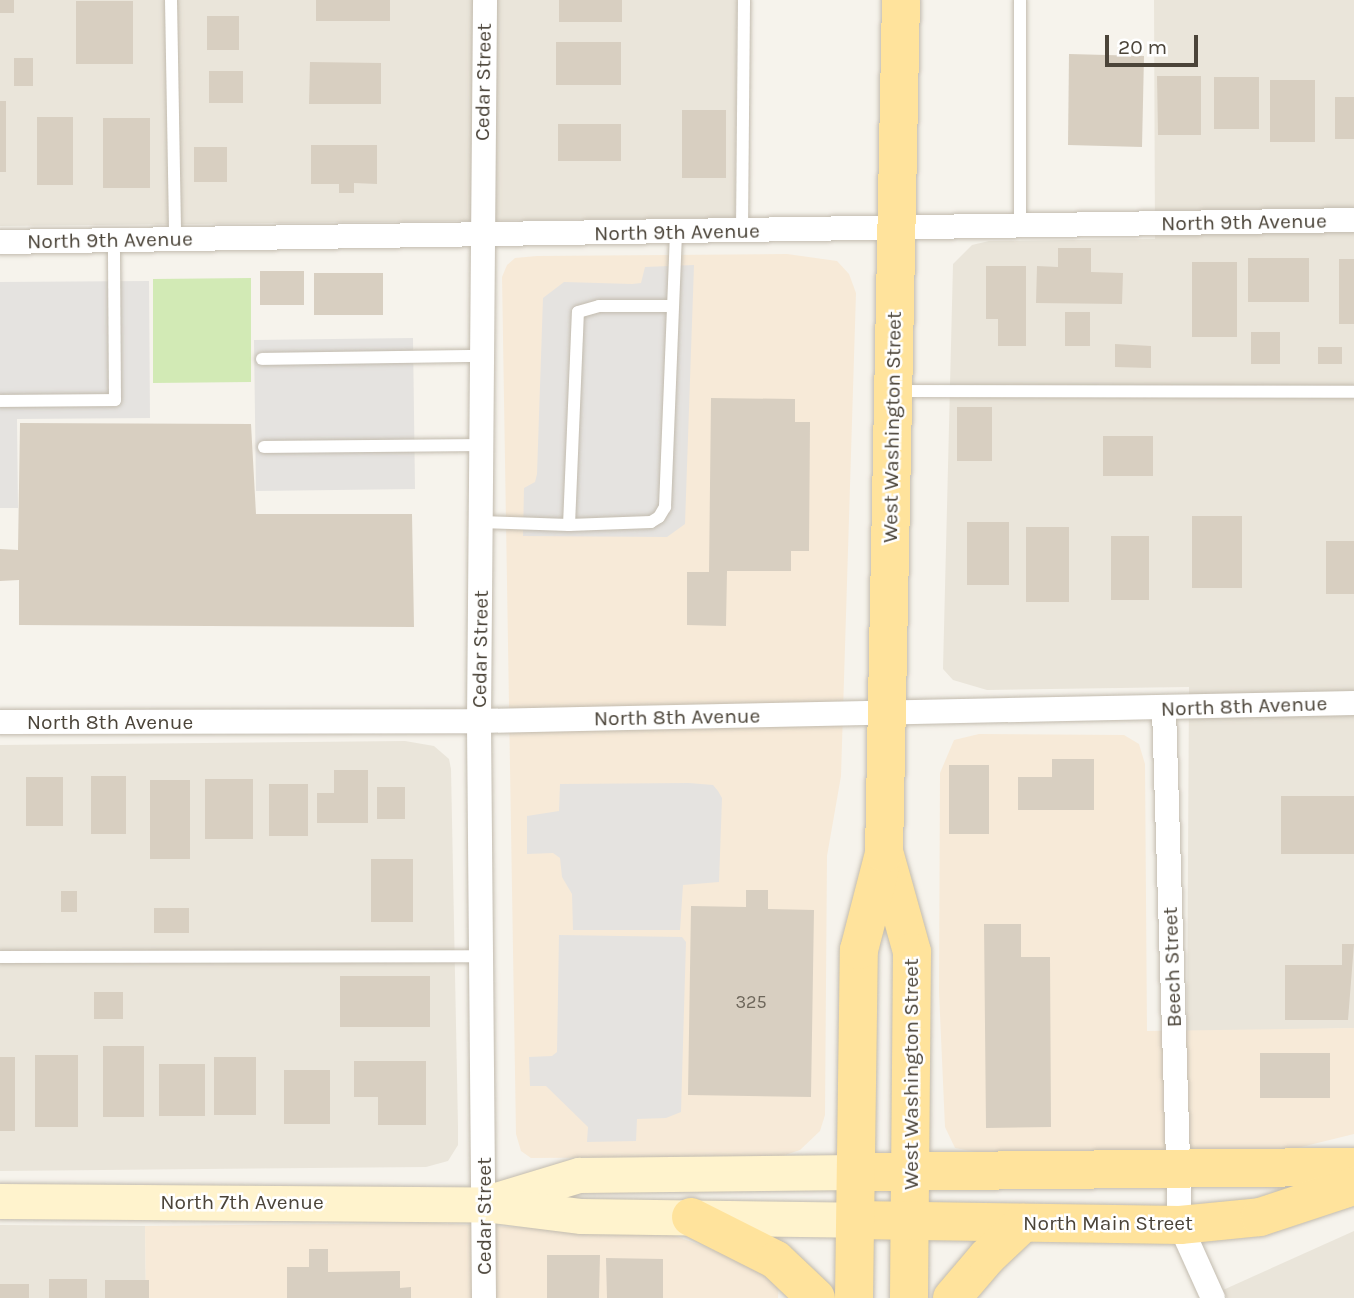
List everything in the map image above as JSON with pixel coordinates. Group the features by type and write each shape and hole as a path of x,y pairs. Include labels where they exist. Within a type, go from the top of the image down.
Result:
{"main road":[{"name":"West Washington Street","path":"854,1298 859,950 884,853 901,0"},
{"name":"West Washington Street","path":"884,853 912,952 909,1298"},
{"path":"856,1172 1179,1172 1354,1167"},
{"name":"North 7th Avenue","path":"484,1204 579,1175 856,1172"},
{"name":"North Main Street","path":"856,1220 1180,1225 1260,1217 1354,1186"},
{"name":"North 7th Avenue","path":"0,1201 484,1204 581,1216 856,1220"},
{"path":"691,1217 776,1260 816,1298"},
{"path":"952,1298 1023,1223"}],"street":[{"name":"Cedar Street","path":"484,1298 479,445 485,0"},
{"name":"North 9th Avenue","path":"0,242 1354,220"},
{"name":"North 8th Avenue","path":"0,722 479,720 1164,709 1354,703"},
{"name":"Beech Street","path":"1164,709 1180,1225"},
{"path":"1180,1225 1213,1298"}],"lane":[{"path":"171,0 175,240"},
{"path":"742,231 744,0"},
{"path":"1020,0 1020,226"},
{"path":"481,522 569,525 651,522 665,507 676,232"},
{"path":"0,401 115,400 114,240"},
{"path":"569,525 578,312 599,306 673,306"},
{"path":"262,359 480,356"},
{"path":"893,391 1354,392"},
{"path":"264,447 479,445"},
{"path":"0,957 481,956"}],"shaded area":[{"path":"0,0 737,0 735,218 0,226"},
{"path":"1154,0 1354,0 1354,1028 1187,1033 1189,687 987,690 953,680 943,669 953,264 972,245 989,241 1155,239"},
{"path":"787,254 837,261 849,274 856,293 841,776 827,856 825,1115 820,1131 800,1150 782,1156 531,1158 521,1151 516,1134 502,277 507,265 515,258 537,256"},
{"path":"694,265 685,524 667,537 523,536 524,488 535,482 537,474 543,298 564,282 641,283 645,267"},
{"path":"149,281 150,418 17,419 18,508 0,508 0,282"},
{"path":"413,338 415,489 256,491 254,340"},
{"path":"979,734 1124,735 1139,744 1145,764 1147,1031 1354,1028 1354,1134 1289,1150 1019,1160 955,1148 945,1127 939,992 940,773 954,740"},
{"path":"405,741 434,746 449,759 451,769 458,1145 448,1161 426,1167 0,1171 0,745"},
{"path":"689,783 713,785 718,791 722,798 719,882 683,885 680,930 573,930 572,894 562,877 560,858 553,853 527,854 527,816 559,811 560,784"},
{"path":"559,935 682,937 686,942 681,1112 666,1118 637,1119 636,1141 587,1142 588,1127 546,1086 530,1086 529,1057 552,1056 557,1052"},
{"path":"432,1223 673,1235 756,1266 779,1281 778,1298 146,1298 145,1226"},
{"path":"0,1225 145,1226 146,1298 0,1298"},
{"path":"1354,1231 1354,1298 1227,1298 1223,1290"}],"green space":[{"path":"251,278 251,382 153,383 153,279"}],"building":[{"path":"0,0 14,0 14,13 0,13"},
{"path":"316,0 390,0 390,21 316,21"},
{"path":"559,0 622,0 622,22 559,22"},
{"path":"76,1 133,1 133,64 76,64"},
{"path":"207,16 239,16 239,50 207,50"},
{"path":"556,42 621,42 621,85 556,85"},
{"path":"1069,54 1144,56 1142,147 1068,145"},
{"path":"14,58 33,58 33,86 14,86"},
{"path":"310,62 381,63 381,104 309,104"},
{"path":"209,71 243,71 243,103 209,103"},
{"path":"1157,76 1201,76 1201,135 1158,135"},
{"path":"1214,77 1259,77 1259,129 1214,129"},
{"path":"1270,80 1315,80 1315,142 1270,142"},
{"path":"1335,97 1354,97 1354,139 1335,139"},
{"path":"0,101 6,101 6,172 0,172"},
{"path":"682,110 726,110 726,178 682,178"},
{"path":"37,117 73,117 73,185 37,185"},
{"path":"103,118 150,118 150,188 103,188"},
{"path":"558,124 621,124 621,161 558,161"},
{"path":"311,145 377,145 377,184 354,183 354,193 339,193 339,184 311,184"},
{"path":"194,147 227,147 227,182 194,182"},
{"path":"1058,248 1091,248 1091,272 1123,273 1122,304 1036,303 1037,266 1058,267"},
{"path":"1248,258 1309,258 1309,302 1248,302"},
{"path":"1339,259 1354,259 1354,324 1339,324"},
{"path":"1192,262 1237,262 1237,337 1192,337"},
{"path":"986,266 1026,266 1026,346 998,346 998,319 986,319"},
{"path":"260,271 304,271 304,305 260,305"},
{"path":"314,273 383,273 383,315 314,315"},
{"path":"1065,312 1090,312 1090,346 1065,346"},
{"path":"1251,332 1280,332 1280,364 1251,364"},
{"path":"1115,344 1151,346 1151,368 1115,367"},
{"path":"1318,347 1342,347 1342,364 1318,364"},
{"path":"711,398 795,399 795,422 810,422 809,551 791,551 791,571 727,571 726,626 687,625 687,572 709,572"},
{"path":"957,407 992,407 992,461 957,461"},
{"path":"20,423 251,424 256,514 412,514 414,627 19,625 19,580 0,581 0,549 18,550"},
{"path":"1103,436 1153,436 1153,476 1103,476"},
{"path":"1192,516 1242,516 1242,588 1192,588"},
{"path":"967,522 1009,522 1009,585 967,585"},
{"path":"1026,527 1069,527 1069,602 1026,602"},
{"path":"1111,536 1149,536 1149,600 1111,600"},
{"path":"1326,541 1354,541 1354,594 1326,594"},
{"path":"1052,759 1094,759 1094,810 1018,810 1018,777 1052,777"},
{"path":"949,765 989,765 989,834 949,834"},
{"path":"334,770 368,770 368,823 317,823 317,793 334,793"},
{"path":"91,776 126,776 126,834 91,834"},
{"path":"26,777 63,777 63,826 26,826"},
{"path":"205,779 253,779 253,839 205,839"},
{"path":"150,780 190,780 190,859 150,859"},
{"path":"269,784 308,784 308,836 269,836"},
{"path":"377,787 405,787 405,819 377,819"},
{"path":"1281,796 1354,796 1354,854 1281,854"},
{"path":"371,859 413,859 413,922 371,922"},
{"path":"746,890 768,890 768,909 814,910 811,1097 688,1095 691,906 746,907"},
{"path":"61,891 77,891 77,912 61,912"},
{"path":"154,908 189,908 189,933 154,933"},
{"path":"984,924 1021,924 1021,957 1050,957 1051,1127 986,1128"},
{"path":"1342,944 1354,944 1348,1020 1285,1020 1285,965 1342,965"},
{"path":"340,976 430,976 430,1027 340,1027"},
{"path":"94,992 123,992 123,1019 94,1019"},
{"path":"103,1046 144,1046 144,1117 103,1117"},
{"path":"1260,1053 1330,1053 1330,1098 1260,1098"},
{"path":"35,1055 78,1055 78,1127 35,1127"},
{"path":"0,1057 15,1057 15,1131 0,1131"},
{"path":"214,1057 256,1057 256,1115 214,1115"},
{"path":"354,1061 426,1061 426,1125 378,1125 378,1097 354,1097"},
{"path":"159,1064 205,1064 205,1116 159,1116"},
{"path":"284,1070 330,1070 330,1124 284,1124"},
{"path":"309,1249 328,1249 328,1272 400,1271 400,1288 411,1287 411,1298 287,1298 287,1267 309,1267"},
{"path":"547,1255 600,1255 599,1298 547,1298"},
{"path":"606,1258 663,1259 663,1298 607,1298"},
{"path":"49,1279 87,1279 87,1298 49,1298"},
{"path":"105,1280 149,1280 149,1298 105,1298"},
{"path":"0,1284 29,1284 29,1298 0,1298"}]}
